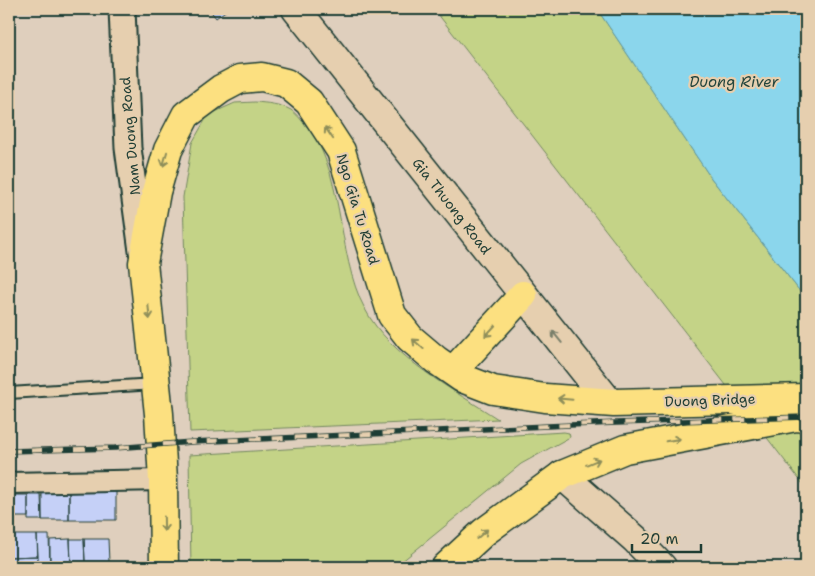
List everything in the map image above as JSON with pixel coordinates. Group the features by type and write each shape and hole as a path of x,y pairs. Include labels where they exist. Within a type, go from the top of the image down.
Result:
{"main road":[{"name":"Gia Thuong Road","path":"296,9 523,295 612,403"},
{"name":"Ngo Gia Tu Road","path":"164,567 163,480 156,384 143,264 156,192 168,150 186,115 221,89 240,79 262,77 286,84 309,102 341,151 392,315 410,338 436,360 462,378 492,390 545,398 612,403"},
{"path":"453,372 523,295"},
{"name":"Duong Bridge","path":"612,403 806,398"},
{"name":"Duong Bridge","path":"562,475 625,449 796,417 806,418"},
{"path":"446,567 484,532 562,475 635,539 662,567"}],"street":[{"name":"Nam Duong Road","path":"122,9 128,153 143,264"},
{"path":"9,483 163,480"}],"lane":[{"path":"9,394 156,384"}],"green space":[{"path":"434,9 597,9 711,178 806,299 806,488"},
{"path":"255,102 278,105 291,110 300,118 316,139 326,161 333,185 355,287 365,309 376,326 406,357 424,371 498,419 190,432 183,197 192,143 208,115 235,103"},
{"path":"569,433 570,437 521,464 395,567 191,567 189,455"}],"water":[{"name":"Duong River","path":"597,9 806,9 806,299 711,178"}],"building":[{"path":"209,9 228,9 216,18"},
{"path":"69,488 116,488 116,520 69,520"},
{"path":"42,489 69,489 69,520 42,520"},
{"path":"9,495 12,495 12,511 9,510"},
{"path":"12,495 28,495 28,517 12,517"},
{"path":"28,495 41,495 42,520 28,520"},
{"path":"9,535 37,535 38,556 9,557"},
{"path":"37,535 49,535 50,567 38,567"},
{"path":"70,539 84,539 85,562 71,562"},
{"path":"70,539 71,565 50,565 50,540"},
{"path":"84,539 108,539 109,562 85,562"},
{"path":"38,556 38,567 9,567 9,557"}],"railway":[{"path":"9,451 115,448 192,442 616,423 806,417"}]}
